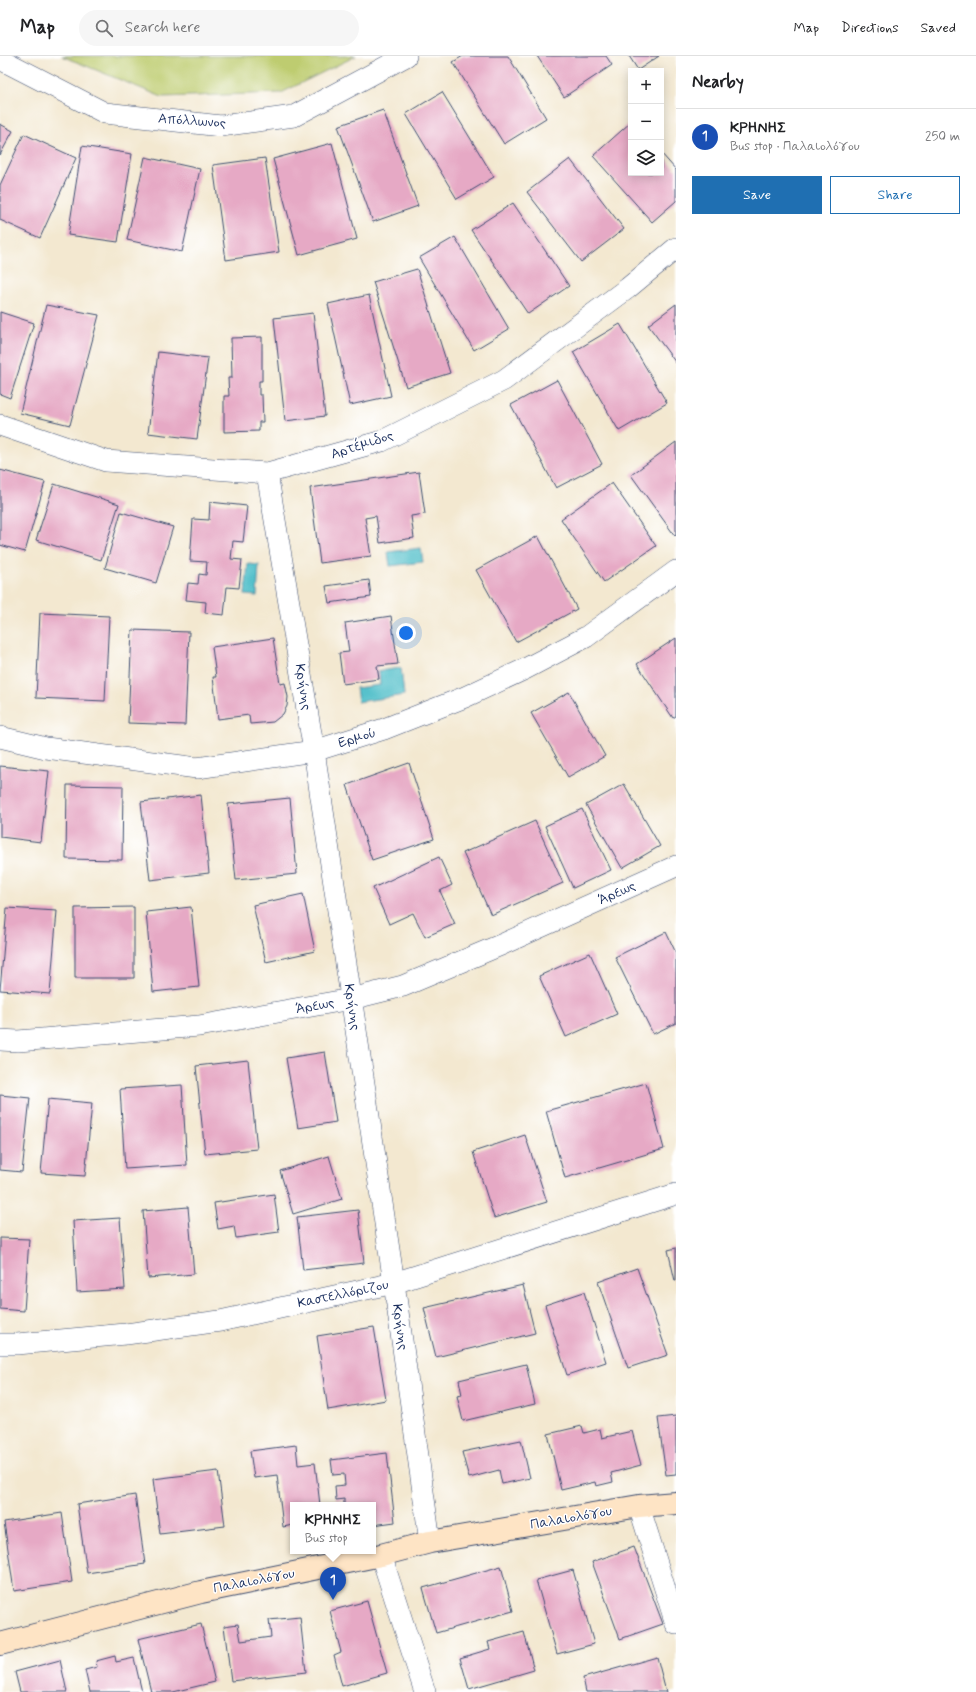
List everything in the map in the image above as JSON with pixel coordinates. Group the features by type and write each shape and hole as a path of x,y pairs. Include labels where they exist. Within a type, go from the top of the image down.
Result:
{"street":[{"name":"Απόλλωνος","path":"0,59 105,113 221,126 294,116 406,56"},
{"name":"Αρτέμιδος","path":"0,425 106,461 267,473 382,441 504,380 628,288 676,248"},
{"name":"Κρήνης","path":"267,473 314,751 394,1283 430,1542"},
{"name":"Ερμού","path":"0,737 46,748 197,768 314,751 384,730 465,697 525,669 586,637 676,571"},
{"name":"Άρεως","path":"0,1040 18,1041 199,1026 351,999 403,986 503,944 676,866"},
{"name":"Καστελλόριζου","path":"0,1344 126,1334 220,1320 394,1283 676,1194"},
{"name":"Παλαιολόγου","path":"0,1644 201,1592 381,1555 430,1542 639,1506 676,1503"},
{"path":"639,1506 676,1624"},
{"path":"381,1555 425,1692"}],"green space":[{"path":"62,56 356,56 281,93 162,97"}],"water":[{"path":"421,548 423,562 390,566 388,552"},
{"path":"248,564 259,565 257,596 245,595"},
{"path":"401,668 404,695 358,702 356,688 380,685 379,671"}],"building":[{"path":"463,56 508,56 546,118 504,144 453,62"},
{"path":"537,56 606,56 612,65 564,97"},
{"path":"629,56 659,56 641,68 637,68"},
{"path":"442,92 494,177 457,199 406,114"},
{"path":"383,110 418,206 373,222 338,126"},
{"path":"0,124 13,131 0,155"},
{"path":"628,125 628,176 664,176 664,156 676,170 676,201 652,222 593,156"},
{"path":"24,134 76,158 40,238 0,220 0,185"},
{"path":"332,143 357,239 299,255 273,159"},
{"path":"82,146 132,154 118,242 68,235"},
{"path":"145,157 200,169 182,252 127,240"},
{"path":"265,158 279,252 226,260 213,165"},
{"path":"570,159 624,229 581,262 527,192"},
{"path":"513,203 569,286 528,314 471,230"},
{"path":"455,237 509,329 474,350 419,258"},
{"path":"417,269 450,373 406,387 373,282"},
{"path":"369,295 391,396 350,405 328,304"},
{"path":"676,304 676,363 648,325"},
{"path":"46,305 99,315 70,425 20,413"},
{"path":"0,312 34,323 10,398 0,394"},
{"path":"313,313 325,416 285,421 274,318"},
{"path":"620,324 667,403 619,431 573,352"},
{"path":"262,337 262,381 259,381 259,395 262,395 263,422 259,422 259,431 224,432 224,396 229,396 228,378 232,378 231,338"},
{"path":"158,352 208,358 197,439 148,433"},
{"path":"557,380 602,464 556,488 511,405"},
{"path":"676,442 676,535 675,536 631,475"},
{"path":"0,470 45,482 25,552 0,545"},
{"path":"419,472 425,514 411,516 414,538 380,543 376,516 365,518 371,556 320,563 310,488"},
{"path":"612,483 656,546 604,582 561,519"},
{"path":"54,484 119,504 101,560 36,540"},
{"path":"210,502 247,506 243,542 233,541 231,559 242,560 239,588 227,587 224,615 205,613 206,602 186,600 188,583 198,584 199,574 206,575 207,562 190,561 193,519 209,520"},
{"path":"121,512 173,527 156,583 105,568"},
{"path":"538,536 577,609 516,642 476,570"},
{"path":"369,580 371,597 329,603 326,586"},
{"path":"40,613 109,616 105,701 36,698"},
{"path":"391,616 398,664 377,666 379,679 343,684 339,653 349,652 345,623"},
{"path":"132,630 189,632 185,725 128,723"},
{"path":"273,638 280,684 285,683 288,697 287,706 283,714 273,722 250,724 249,715 218,719 213,677 216,677 212,647"},
{"path":"676,638 676,716 673,718 637,664"},
{"path":"569,692 605,756 568,777 531,713"},
{"path":"409,763 434,839 372,860 347,785"},
{"path":"0,766 49,771 41,842 0,837"},
{"path":"624,784 660,846 622,868 586,805"},
{"path":"67,785 123,786 122,860 66,859"},
{"path":"201,795 209,873 150,880 141,802"},
{"path":"290,798 297,874 236,880 228,804"},
{"path":"582,809 611,870 573,888 545,826"},
{"path":"535,821 563,883 491,915 463,853"},
{"path":"439,857 452,885 440,891 455,924 425,937 413,913 389,924 373,888"},
{"path":"303,894 315,951 266,962 253,905"},
{"path":"134,907 134,978 75,978 75,908"},
{"path":"191,907 199,987 153,992 146,912"},
{"path":"7,908 57,911 50,994 0,990"},
{"path":"666,932 676,953 676,1023 653,1034 615,957"},
{"path":"590,953 617,1014 566,1037 539,976"},
{"path":"325,1052 336,1122 298,1128 286,1058"},
{"path":"248,1060 257,1149 205,1154 196,1066"},
{"path":"646,1083 664,1149 565,1178 546,1111"},
{"path":"182,1085 187,1165 125,1169 120,1089"},
{"path":"0,1095 30,1098 22,1172 0,1170"},
{"path":"48,1099 92,1103 85,1176 41,1173"},
{"path":"525,1135 547,1202 494,1218 473,1152"},
{"path":"329,1156 342,1199 293,1214 280,1171"},
{"path":"274,1194 279,1232 236,1238 234,1226 218,1229 214,1203"},
{"path":"188,1207 194,1274 148,1278 143,1211"},
{"path":"358,1210 364,1263 303,1270 297,1217"},
{"path":"120,1218 125,1289 77,1292 73,1221"},
{"path":"0,1238 29,1239 24,1311 0,1309"},
{"path":"676,1248 676,1281 675,1281 668,1250"},
{"path":"637,1268 668,1355 628,1368 598,1282"},
{"path":"523,1285 535,1333 436,1357 424,1308"},
{"path":"584,1292 606,1362 567,1375 545,1305"},
{"path":"374,1327 386,1400 328,1410 317,1336"},
{"path":"526,1364 535,1404 463,1421 457,1396 462,1395 459,1380"},
{"path":"676,1416 676,1474 666,1475 658,1418"},
{"path":"582,1426 584,1433 600,1429 602,1438 632,1431 641,1465 611,1473 613,1482 596,1486 595,1482 561,1490 548,1434"},
{"path":"521,1440 530,1478 502,1484 499,1470 469,1478 462,1452"},
{"path":"296,1445 298,1465 315,1463 320,1502 290,1502 290,1526 283,1527 277,1475 254,1478 250,1451"},
{"path":"387,1453 395,1522 376,1525 376,1502 344,1502 344,1499 336,1500 335,1486 345,1485 344,1474 333,1475 331,1460"},
{"path":"218,1471 225,1526 160,1534 153,1479"},
{"path":"135,1495 145,1564 87,1573 77,1504"},
{"path":"62,1513 72,1582 14,1591 4,1522"},
{"path":"634,1547 663,1624 620,1639 592,1562"},
{"path":"501,1566 513,1611 436,1633 423,1588"},
{"path":"573,1570 594,1644 557,1654 536,1580"},
{"path":"367,1601 387,1673 342,1686 334,1655 341,1652 330,1611"},
{"path":"300,1617 306,1672 231,1681 224,1626 238,1624 241,1641 271,1637 269,1620"},
{"path":"201,1624 215,1682 173,1692 151,1692 138,1639"},
{"path":"524,1632 534,1670 469,1689 460,1658 490,1649 488,1642"},
{"path":"115,1656 116,1662 134,1658 142,1692 90,1692 85,1670 97,1667 96,1661"},
{"path":"657,1657 666,1692 586,1692 583,1678"},
{"path":"60,1660 67,1692 20,1692 15,1672"}],"place":[{"name":"ΚΡΗΝΗΣ","path":"333,1600"}]}
